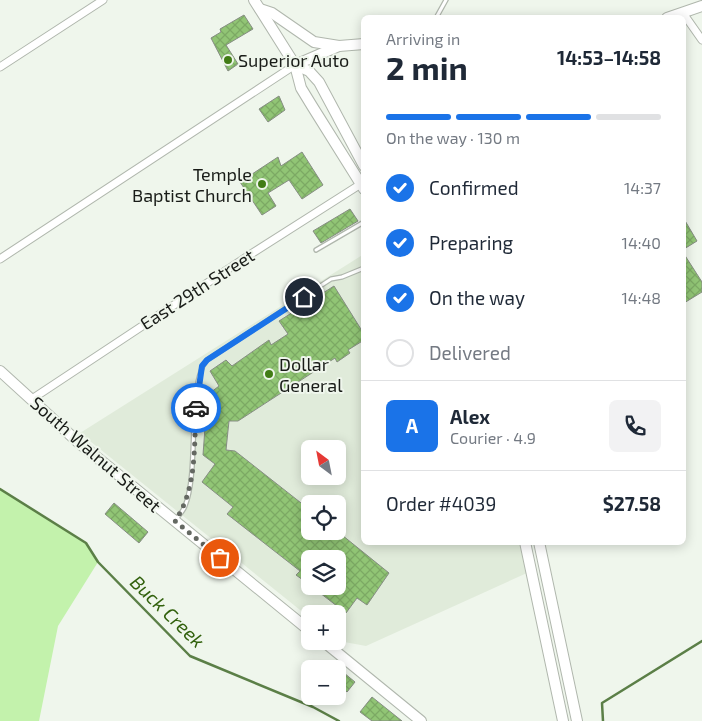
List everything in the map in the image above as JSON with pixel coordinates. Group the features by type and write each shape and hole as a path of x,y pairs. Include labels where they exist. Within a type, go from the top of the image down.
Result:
{"main road":[{"path":"257,5 314,42 339,46 361,44"},
{"path":"257,5 295,66 301,88 361,182"},
{"path":"677,15 702,6"},
{"path":"295,66 339,46"},
{"path":"295,66 310,71 318,82 361,161"},
{"name":"South Walnut Street","path":"0,371 78,442 301,624"},
{"path":"526,545 563,721"},
{"path":"540,545 577,721"},
{"path":"334,650 421,721"}],"street":[{"path":"0,67 102,0"},
{"path":"686,17 702,40"},
{"path":"0,259 295,66"},
{"name":"East 29th Street","path":"32,399 251,254 361,186"}],"lane":[{"path":"438,15 446,0"},
{"path":"316,250 361,224"},
{"path":"175,521 185,506 192,470 197,390 202,366 207,360 331,279 342,278 361,269"}],"shaded area":[{"path":"361,256 361,545 520,545 527,573 366,646 346,642 346,605 301,605 301,611 80,433"}],"green space":[{"path":"0,488 86,543 98,562 58,626 39,721 0,721"}],"building":[{"path":"244,15 253,29 226,45 238,64 228,71 211,38 221,32 220,29"},
{"path":"279,96 285,110 268,122 259,109"},
{"name":"Temple Baptist Church","path":"302,152 323,185 302,199 289,180 268,193 276,206 262,215 240,182 278,157 281,166"},
{"path":"350,209 358,221 321,243 313,231"},
{"path":"686,222 697,241 686,248"},
{"path":"686,257 702,282 702,292 686,302"},
{"path":"334,286 361,329 361,342 348,350 350,353 337,362 335,358 238,421 229,421 226,450 235,451 301,503 301,540 346,540 346,538 389,573 367,605 357,598 346,613 346,605 336,605 323,595 346,595 346,550 301,550 301,579 296,575 300,571 227,514 233,507 202,482 215,464 203,455 206,414 219,406 210,393 219,386 210,371 226,360 232,366 269,340 271,345 288,334 279,321"},
{"path":"114,503 148,532 139,543 105,514"},
{"path":"346,675 355,682 346,691"},
{"path":"372,697 402,721 372,721 360,712"}],"waterway":[{"name":"Buck Creek","path":"0,489 86,543 98,562 190,656 313,707 339,721"},
{"path":"603,721 602,703 702,641"}],"way so far":[{"path":"196,408 192,470 185,506 175,521 220,558"}],"place":[{"name":"Superior Auto","path":"228,60"},
{"name":"Temple Baptist Church","path":"262,184"},
{"name":"Dollar General","path":"269,374"}],"route":[{"path":"196,408 197,390 202,366 207,360 304,297"}]}
